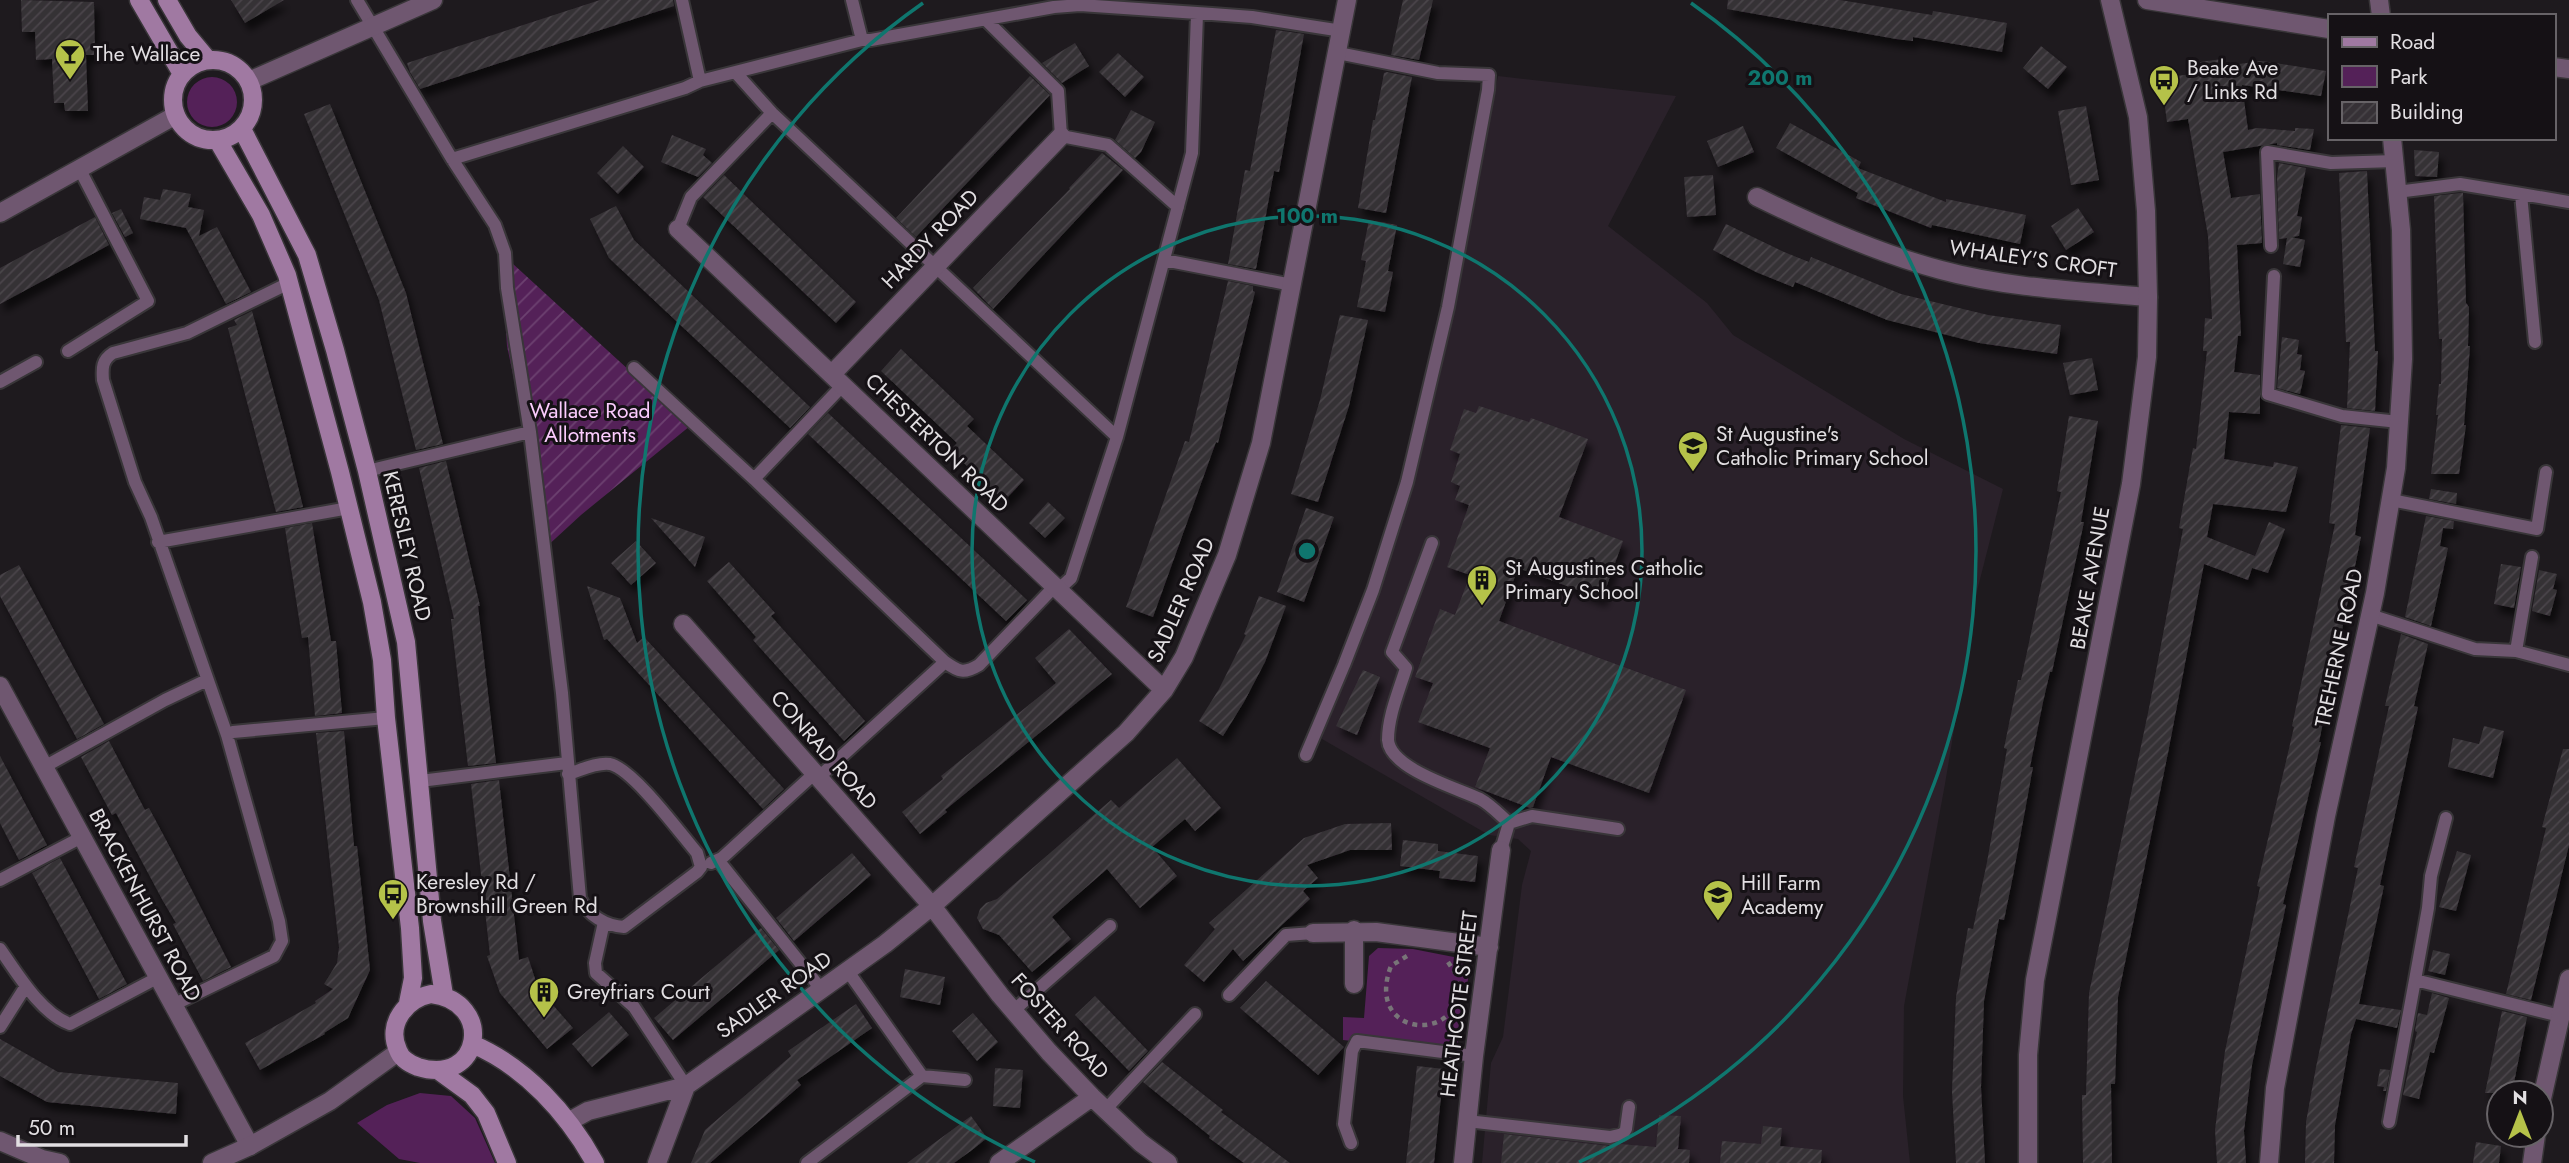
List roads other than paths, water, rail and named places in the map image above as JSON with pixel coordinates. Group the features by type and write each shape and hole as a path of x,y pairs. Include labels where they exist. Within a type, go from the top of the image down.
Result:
{"main road":[{"path":"139,0 182,74"},
{"path":"167,0 188,36 208,60"},
{"path":"208,60 224,61 238,68 249,81 254,94 252,113 242,129 218,141 206,141 193,136 184,128 176,115 173,99 176,84 182,74 194,65 208,60"},
{"name":"KERESLEY ROAD","path":"242,129 307,255 367,471 406,642 432,921 444,995"},
{"path":"218,141 261,215 289,283 349,508 382,660 413,978 408,1003 398,1019 394,1036 398,1052 410,1064 439,1071 472,1095 486,1113 507,1163"},
{"path":"361,559 384,552"},
{"path":"408,1003 431,994 444,995 467,1013 473,1026 472,1044 463,1061 439,1071"},
{"path":"472,1044 506,1062 538,1089 568,1122 595,1163"}],"street":[{"path":"249,81 433,0"},
{"name":"SADLER ROAD","path":"568,1122 588,1111 686,1086 885,944 932,906 1126,733 1164,690 1184,657 1227,555 1261,443 1347,0"},
{"name":"BEAKE AVENUE","path":"2028,1163 2028,1055 2035,979 2064,842 2131,484 2147,357 2146,211 2138,117 2110,0"},
{"path":"2147,0 2328,29"},
{"path":"0,213 176,115"},
{"name":"HARDY ROAD","path":"838,379 936,266 1061,136"},
{"name":"TREHERNE ROAD","path":"2269,1163 2275,1088 2326,816 2370,615 2396,468 2403,359 2401,230 2392,140"},
{"name":"WHALEY'S CROFT","path":"1756,197 1852,240 1942,271 2015,284 2148,297"},
{"name":"CHESTERTON ROAD","path":"678,229 1164,690"},
{"name":"CONRAD ROAD","path":"683,624 932,906"},
{"name":"BRACKENHURST ROAD","path":"0,686 250,1146"},
{"name":"HEATHCOTE STREET","path":"1463,1163 1474,1056 1502,850"},
{"name":"FOSTER ROAD","path":"932,906 1013,1011 1092,1097 1141,1143 1168,1163"},
{"path":"1354,930 1354,984"},
{"path":"1313,933 1354,930 1489,947"},
{"path":"2546,1079 2569,979"},
{"path":"212,1163 250,1146 330,1101 398,1052"},
{"path":"657,1163 686,1086"},
{"path":"1012,1159 1092,1097"},
{"path":"0,1140 47,1162"}],"lane":[{"path":"358,0 452,159 495,225 505,253 507,288 530,432 562,693 580,898 583,904 612,926 624,927 633,923 701,867 718,860 945,662"},
{"path":"682,0 700,81"},
{"path":"852,0 862,40"},
{"path":"452,159 685,88 700,81 862,40 1054,7 1080,5 1252,17 1342,31"},
{"path":"634,368 945,662 958,672 967,672 979,665 1057,588 1071,578 1116,437 1192,153 1197,14"},
{"path":"986,20 1058,91 1061,136 1108,145 1178,207"},
{"path":"1306,755 1373,590 1407,482 1448,307 1489,75 1438,73 1338,53"},
{"path":"736,73 772,113 1116,437"},
{"path":"678,229 691,197 772,113"},
{"path":"2271,246 2267,152 2331,163 2395,161"},
{"path":"68,351 148,301 79,168"},
{"path":"2398,192 2460,184 2569,202"},
{"path":"2521,194 2535,342"},
{"path":"1164,260 1292,285"},
{"path":"2274,276 2268,394 2342,416 2399,422"},
{"path":"173,1005 274,956 282,941 279,921 227,735 151,517 135,482 105,388 102,366 106,357 132,347 187,333 289,283"},
{"path":"0,382 36,362"},
{"path":"754,479 838,379"},
{"path":"367,471 530,432"},
{"path":"2391,500 2537,529 2546,472"},
{"path":"158,542 349,508"},
{"path":"1432,542 1392,652 1406,668 1390,720 1388,744 1396,757 1415,771 1483,801 1509,823"},
{"path":"2516,651 2532,557"},
{"path":"2370,615 2475,649 2516,651 2569,665"},
{"path":"44,767 165,700 207,680"},
{"path":"227,735 233,732 386,718"},
{"path":"420,781 608,764 621,768 637,783 697,853 701,867"},
{"path":"1509,823 1532,817 1618,829"},
{"path":"2389,1122 2416,980 2431,876 2446,818"},
{"path":"1502,850 1509,823"},
{"path":"0,880 82,837"},
{"path":"718,860 821,989"},
{"path":"604,922 595,963 596,973 634,1007 686,1086"},
{"path":"1013,1011 1110,926"},
{"path":"1229,995 1286,935 1313,933"},
{"path":"0,949 26,986 53,1015 70,1024 157,978"},
{"path":"847,970 922,1076"},
{"path":"2416,980 2560,1016"},
{"path":"0,1027 26,986"},
{"path":"1106,1109 1195,1014"},
{"path":"1351,1143 1344,1124 1352,1051 1357,1041 1474,1056"},
{"path":"807,1163 922,1076 965,1080"},
{"path":"1467,1121 1610,1137 1623,1134 1629,1107"}],"place":[{"name":"The Wallace","path":"70,81"},
{"name":"Beake Ave / Links Rd","path":"2164,107"},
{"name":"St Augustine's Catholic Primary School","path":"1693,473"},
{"name":"St Augustines Catholic Primary School","path":"1482,607"},
{"name":"Keresley Rd / Brownshill Green Rd","path":"393,921"},
{"name":"Hill Farm Academy","path":"1718,922"},
{"name":"Greyfriars Court","path":"544,1019"}],"park label":[{"name":"Wallace Road Allotments","path":"590,423"}]}
